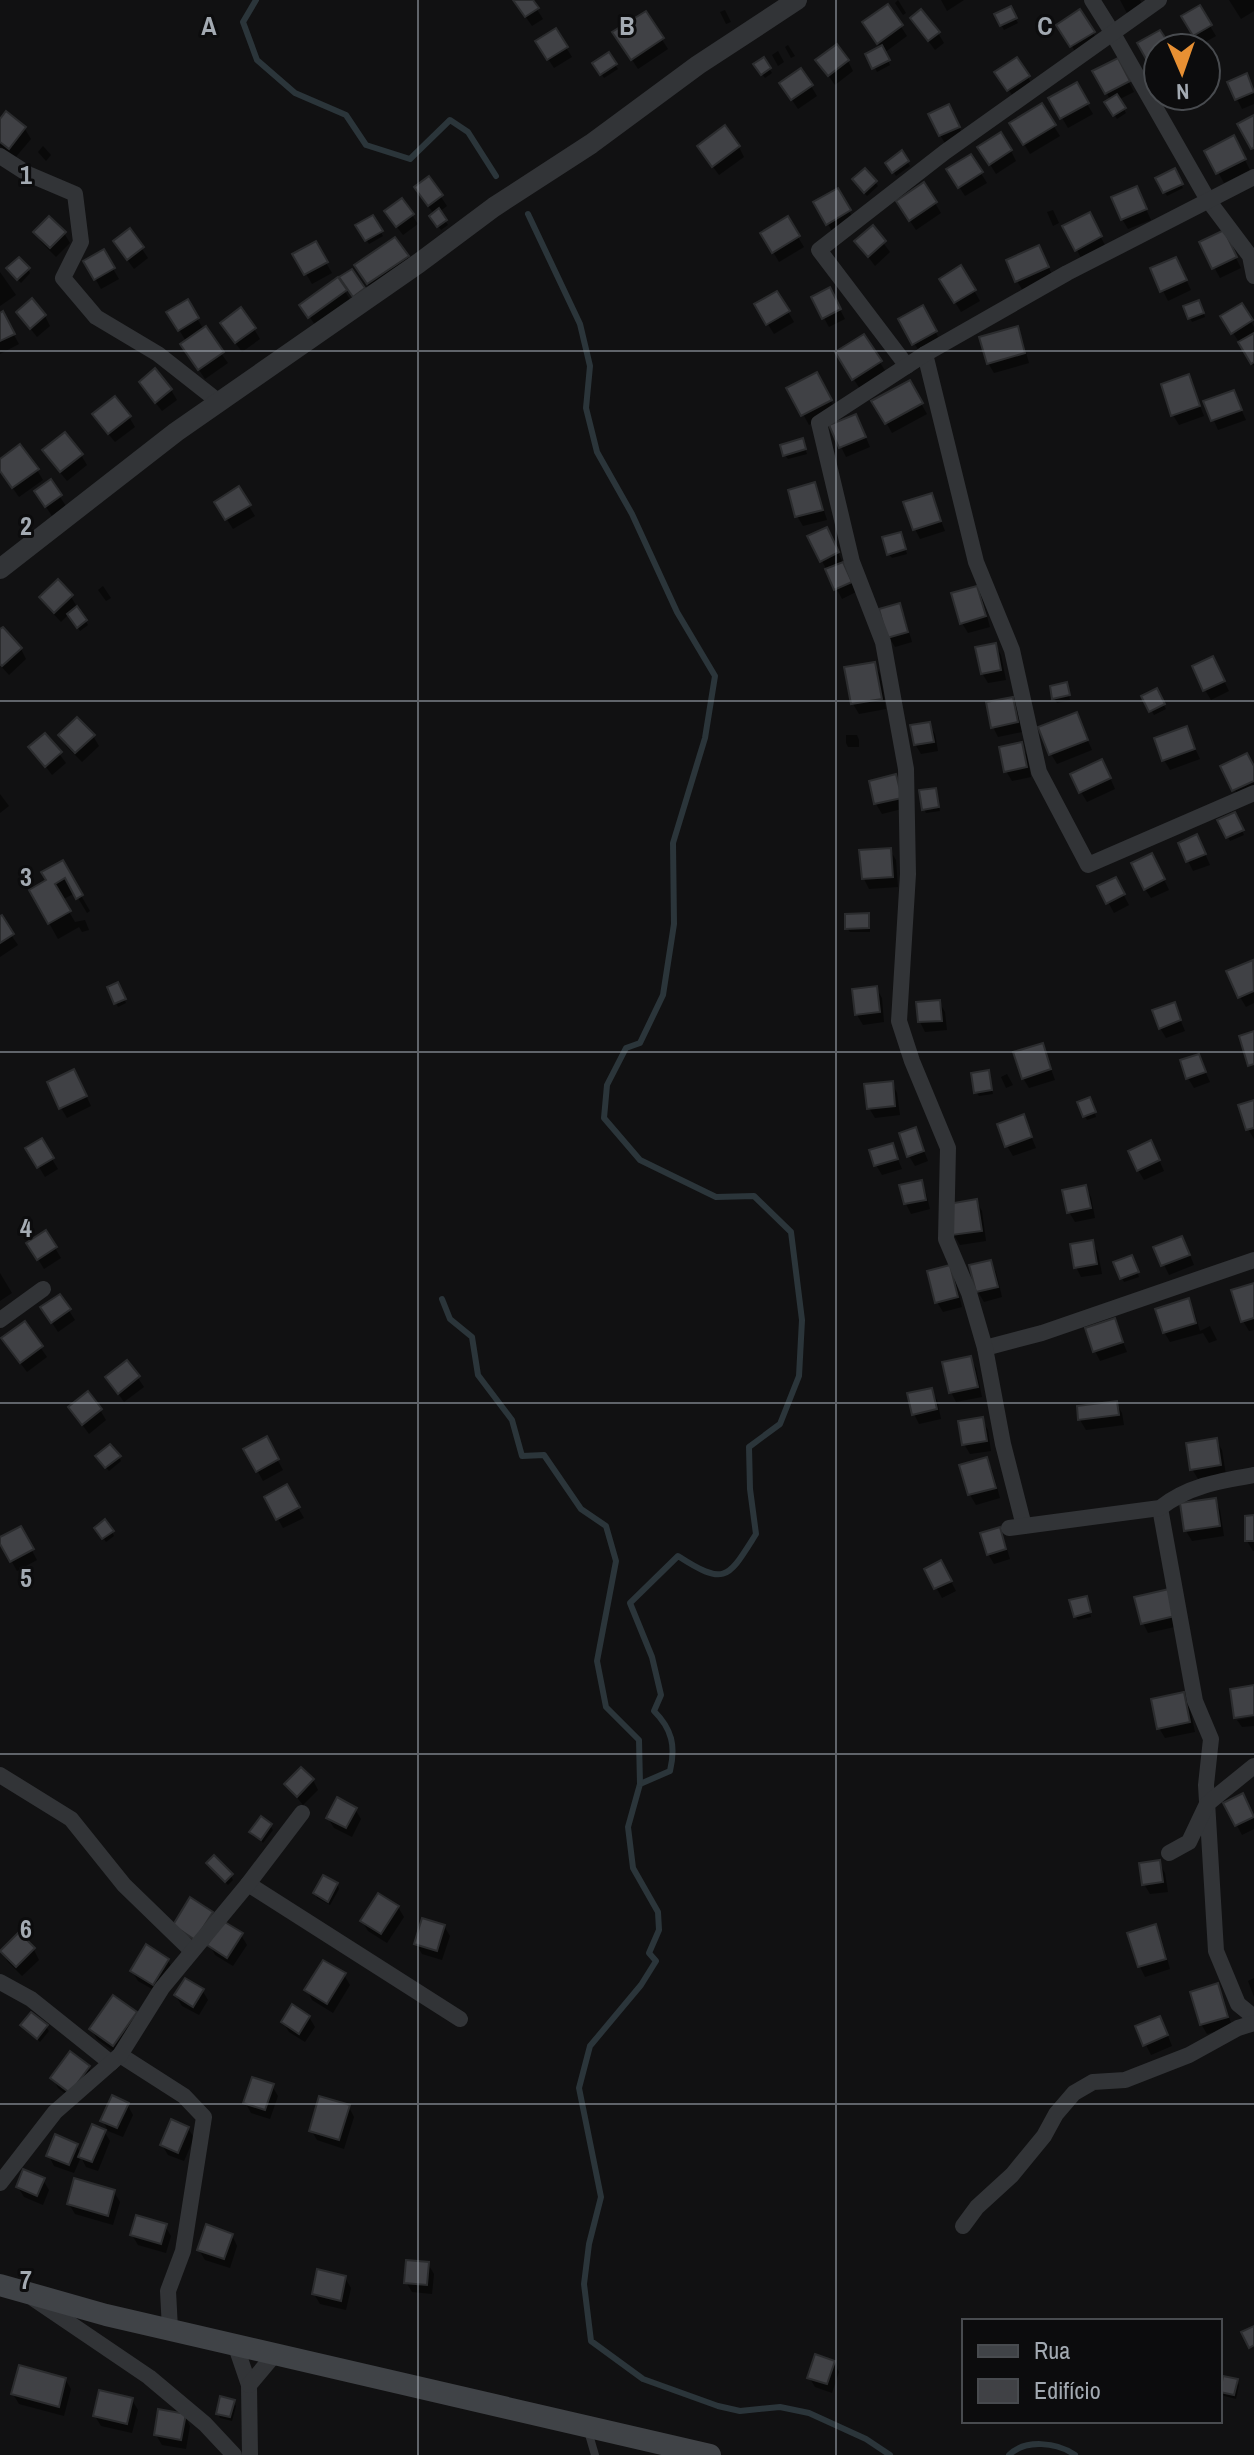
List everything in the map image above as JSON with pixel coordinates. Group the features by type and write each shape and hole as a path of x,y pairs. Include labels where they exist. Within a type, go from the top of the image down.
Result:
{"main road":[{"path":"0,2285 170,2329 701,2454"}],"street":[{"path":"0,569 176,432 494,207 591,144 698,65 797,0"},
{"path":"1092,0 1208,200 1250,256 1254,276"},
{"path":"907,366 819,250 945,152 1159,0"},
{"path":"0,156 28,174 75,194 81,242 63,278 96,317 158,354 219,402"},
{"path":"1254,177 1067,273 925,354 819,423 852,562 883,642 906,769 909,833 899,1021 948,1148 946,1239 969,1293 985,1348 1016,1527 1160,1508 1172,1499 1208,1483 1254,1475"},
{"path":"925,354 976,562 1012,650 1039,772 1088,865 1254,793"},
{"path":"985,1348 1042,1333 1254,1260"},
{"path":"0,1320 43,1289"},
{"path":"1160,1508 1195,1701 1211,1739 1206,1785 1216,1951 1238,2004 1254,2017"},
{"path":"1169,1853 1189,1842 1207,1804 1254,1766"},
{"path":"0,1775 71,1819 124,1885 192,1951"},
{"path":"0,2183 55,2112 116,2059 162,1988 302,1813"},
{"path":"248,1884 460,2019"},
{"path":"0,1982 31,1999 116,2059 184,2096 204,2117 183,2251 168,2291 170,2329"},
{"path":"963,2226 977,2207 1012,2175 1074,2093 1093,2082 1125,2080 1189,2055 1238,2028 1254,2023"},
{"path":"23,2291 149,2377 205,2424 234,2455"},
{"path":"235,2344 249,2385 250,2455"},
{"path":"249,2385 275,2354"}],"lane":[{"path":"587,2426 595,2455"}],"building":[{"path":"513,0 533,0 539,8 525,17"},
{"path":"888,4 903,25 877,44 862,22"},
{"path":"1200,5 1212,25 1200,32 1191,32 1181,16"},
{"path":"1011,6 1017,18 1000,26 994,14"},
{"path":"921,9 940,32 928,41 910,18"},
{"path":"1080,9 1095,32 1070,47 1056,25"},
{"path":"646,11 664,38 631,60 612,32"},
{"path":"556,28 568,47 547,60 535,41"},
{"path":"837,44 849,60 828,76 815,60"},
{"path":"882,45 890,60 872,69 865,54"},
{"path":"609,52 617,64 600,75 592,63"},
{"path":"764,57 771,68 761,75 753,64"},
{"path":"1017,57 1030,76 1007,91 994,72"},
{"path":"1118,58 1130,81 1105,94 1092,71"},
{"path":"801,68 813,85 791,100 779,83"},
{"path":"1247,73 1254,92 1235,100 1227,82"},
{"path":"1077,82 1089,103 1060,119 1048,98"},
{"path":"1117,94 1126,108 1113,116 1104,102"},
{"path":"1042,103 1056,125 1023,145 1009,123"},
{"path":"949,104 960,127 939,136 928,114"},
{"path":"6,111 26,127 9,149 0,142 0,119"},
{"path":"1254,115 1254,148 1251,149 1237,124"},
{"path":"725,125 740,146 712,167 697,146"},
{"path":"1001,132 1012,150 989,165 977,147"},
{"path":"1234,135 1246,159 1216,174 1204,151"},
{"path":"902,150 909,161 892,173 885,163"},
{"path":"971,154 983,172 958,188 946,169"},
{"path":"865,168 877,181 864,193 852,179"},
{"path":"1175,168 1183,184 1163,193 1155,178"},
{"path":"429,176 443,195 428,206 414,187"},
{"path":"924,182 937,202 909,221 896,201"},
{"path":"1137,186 1147,209 1121,220 1111,197"},
{"path":"838,188 851,210 826,225 813,202"},
{"path":"402,198 414,214 396,227 384,211"},
{"path":"439,208 447,220 437,227 429,216"},
{"path":"1090,212 1102,236 1075,251 1062,226"},
{"path":"373,215 383,231 365,241 355,225"},
{"path":"49,216 66,232 50,248 33,232"},
{"path":"788,216 800,236 772,253 760,233"},
{"path":"873,225 886,241 868,257 854,241"},
{"path":"130,228 144,247 127,260 113,241"},
{"path":"1224,230 1237,257 1212,269 1199,242"},
{"path":"395,237 409,256 367,284 354,265"},
{"path":"316,241 328,262 304,275 292,254"},
{"path":"1039,245 1049,267 1015,282 1006,260"},
{"path":"104,249 115,268 94,280 83,261"},
{"path":"19,257 30,268 17,280 6,268"},
{"path":"1176,257 1187,280 1160,292 1150,268"},
{"path":"961,265 976,290 954,303 939,279"},
{"path":"352,269 365,288 353,297 339,277"},
{"path":"338,277 347,290 308,318 299,305"},
{"path":"830,287 841,309 822,319 811,297"},
{"path":"777,291 790,311 766,325 754,304"},
{"path":"32,298 46,315 30,329 16,312"},
{"path":"188,299 199,318 178,331 166,312"},
{"path":"1199,300 1204,313 1188,319 1183,306"},
{"path":"1242,303 1253,320 1231,334 1220,316"},
{"path":"923,305 937,331 912,345 898,319"},
{"path":"241,307 256,328 235,343 220,323"},
{"path":"3,311 15,334 0,341 0,313"},
{"path":"206,326 224,352 198,370 180,344"},
{"path":"1018,326 1025,353 987,364 979,337"},
{"path":"1254,333 1254,362 1251,364 1238,342"},
{"path":"864,334 882,361 852,380 835,352"},
{"path":"155,368 172,389 155,403 139,382"},
{"path":"817,372 832,400 801,416 786,388"},
{"path":"1189,374 1200,406 1171,416 1161,384"},
{"path":"910,380 923,403 885,424 871,401"},
{"path":"1234,390 1242,410 1211,421 1203,401"},
{"path":"115,396 131,416 108,434 92,414"},
{"path":"856,414 866,437 839,448 829,425"},
{"path":"65,432 83,454 60,472 42,450"},
{"path":"803,438 806,449 783,456 780,445"},
{"path":"20,444 39,469 12,488 0,471 0,459"},
{"path":"51,479 62,495 45,507 34,491"},
{"path":"815,482 823,510 795,517 788,490"},
{"path":"239,486 251,505 225,520 214,502"},
{"path":"932,493 941,521 913,530 903,502"},
{"path":"827,527 839,552 820,562 807,536"},
{"path":"901,532 906,549 887,555 882,537"},
{"path":"843,562 852,582 834,590 825,569"},
{"path":"58,579 73,595 54,613 39,597"},
{"path":"977,586 986,616 960,624 951,593"},
{"path":"900,603 908,632 887,638 879,609"},
{"path":"77,606 87,620 77,628 67,614"},
{"path":"3,627 22,648 2,666 0,629"},
{"path":"996,643 1001,670 981,674 975,647"},
{"path":"1213,656 1225,681 1203,691 1192,666"},
{"path":"875,662 882,699 851,704 844,667"},
{"path":"1067,682 1070,695 1052,699 1050,686"},
{"path":"1157,688 1165,704 1149,712 1141,696"},
{"path":"1013,697 1018,722 991,728 986,702"},
{"path":"1077,712 1088,740 1049,755 1038,727"},
{"path":"77,717 95,735 75,753 58,735"},
{"path":"930,722 934,742 914,745 910,725"},
{"path":"1187,726 1195,749 1162,761 1154,738"},
{"path":"45,733 62,752 45,767 28,747"},
{"path":"1022,742 1027,767 1004,772 999,747"},
{"path":"1247,753 1254,766 1254,781 1232,791 1220,766"},
{"path":"1102,759 1111,778 1079,793 1070,774"},
{"path":"896,774 902,798 874,804 869,781"},
{"path":"936,788 939,807 922,810 919,790"},
{"path":"1235,812 1244,830 1226,838 1217,820"},
{"path":"1197,834 1206,854 1186,862 1178,843"},
{"path":"891,848 893,877 862,879 859,850"},
{"path":"1152,853 1165,879 1144,890 1131,863"},
{"path":"63,860 83,895 76,899 65,878 55,884 71,911 48,924 29,890 46,880 41,872"},
{"path":"1116,877 1125,894 1106,904 1097,886"},
{"path":"869,913 869,928 845,929 845,914"},
{"path":"0,916 14,934 0,943"},
{"path":"1253,960 1254,991 1238,998 1226,971"},
{"path":"118,982 126,999 114,1004 107,987"},
{"path":"877,986 880,1012 855,1015 852,989"},
{"path":"940,1000 942,1021 918,1022 916,1002"},
{"path":"1175,1002 1181,1020 1159,1029 1152,1010"},
{"path":"1254,1031 1254,1064 1248,1066 1239,1036"},
{"path":"1043,1043 1051,1069 1022,1079 1013,1052"},
{"path":"1199,1054 1206,1072 1186,1079 1180,1060"},
{"path":"74,1069 87,1096 59,1109 47,1082"},
{"path":"989,1070 992,1090 974,1093 971,1073"},
{"path":"893,1081 895,1106 867,1109 864,1084"},
{"path":"1090,1097 1096,1112 1083,1117 1077,1102"},
{"path":"1254,1100 1254,1128 1246,1130 1238,1105"},
{"path":"1024,1114 1032,1137 1005,1147 997,1124"},
{"path":"916,1127 924,1151 907,1157 899,1133"},
{"path":"42,1138 54,1158 37,1168 25,1148"},
{"path":"1151,1140 1160,1160 1137,1171 1128,1151"},
{"path":"893,1143 898,1159 874,1166 869,1150"},
{"path":"922,1180 926,1200 904,1204 899,1185"},
{"path":"1086,1185 1091,1208 1067,1213 1062,1190"},
{"path":"977,1199 982,1231 952,1235 948,1204"},
{"path":"46,1230 57,1247 37,1260 26,1243"},
{"path":"1182,1236 1190,1255 1161,1266 1153,1247"},
{"path":"1093,1240 1097,1264 1074,1268 1070,1244"},
{"path":"1132,1255 1139,1272 1120,1279 1113,1262"},
{"path":"991,1260 998,1287 976,1292 969,1265"},
{"path":"950,1265 958,1297 935,1303 927,1271"},
{"path":"1254,1283 1254,1318 1241,1322 1231,1290"},
{"path":"60,1294 71,1309 51,1323 40,1307"},
{"path":"1189,1298 1196,1323 1163,1333 1155,1309"},
{"path":"1115,1318 1123,1342 1093,1352 1085,1328"},
{"path":"25,1321 43,1346 20,1363 1,1338"},
{"path":"971,1356 978,1387 949,1393 942,1362"},
{"path":"127,1360 140,1376 118,1394 105,1377"},
{"path":"932,1388 937,1409 912,1415 907,1393"},
{"path":"88,1391 102,1409 82,1425 68,1407"},
{"path":"1117,1401 1119,1415 1078,1420 1077,1406"},
{"path":"983,1417 987,1441 962,1445 958,1421"},
{"path":"267,1436 279,1459 256,1472 243,1449"},
{"path":"1217,1438 1221,1465 1190,1470 1186,1443"},
{"path":"110,1444 121,1456 105,1468 95,1456"},
{"path":"987,1457 996,1488 968,1495 959,1465"},
{"path":"287,1484 300,1507 276,1520 264,1497"},
{"path":"1216,1498 1220,1526 1184,1531 1180,1503"},
{"path":"1254,1515 1254,1541 1245,1541 1245,1516"},
{"path":"105,1519 114,1531 102,1539 94,1528"},
{"path":"21,1526 34,1549 10,1562 0,1544 0,1537"},
{"path":"1000,1527 1006,1549 987,1555 980,1533"},
{"path":"941,1560 952,1581 934,1589 924,1569"},
{"path":"1169,1589 1175,1616 1141,1624 1134,1597"},
{"path":"1087,1596 1091,1612 1074,1617 1069,1600"},
{"path":"1254,1685 1254,1715 1234,1718 1230,1689"},
{"path":"1184,1692 1190,1722 1157,1729 1151,1699"},
{"path":"301,1767 314,1779 297,1797 284,1784"},
{"path":"1243,1793 1254,1817 1235,1826 1223,1803"},
{"path":"337,1797 357,1808 346,1828 326,1818"},
{"path":"261,1816 272,1824 261,1840 249,1832"},
{"path":"214,1855 233,1874 225,1882 206,1863"},
{"path":"1160,1860 1163,1882 1142,1885 1139,1863"},
{"path":"323,1875 338,1883 328,1902 313,1893"},
{"path":"378,1893 399,1906 381,1934 360,1921"},
{"path":"190,1897 213,1912 195,1940 173,1925"},
{"path":"422,1918 445,1925 437,1951 414,1944"},
{"path":"223,1921 243,1933 227,1958 207,1945"},
{"path":"1156,1924 1166,1959 1138,1967 1127,1933"},
{"path":"19,1932 35,1948 16,1967 0,1951"},
{"path":"146,1944 169,1959 153,1985 130,1971"},
{"path":"323,1960 346,1973 327,2004 304,1990"},
{"path":"185,1978 204,1989 193,2007 174,1995"},
{"path":"1218,1983 1228,2017 1200,2025 1190,1992"},
{"path":"113,1995 137,2012 113,2046 89,2029"},
{"path":"292,2004 310,2016 299,2034 281,2022"},
{"path":"31,2012 48,2025 37,2039 20,2025"},
{"path":"1160,2016 1168,2035 1143,2046 1135,2026"},
{"path":"70,2051 90,2066 70,2093 50,2078"},
{"path":"252,2077 274,2084 265,2110 243,2103"},
{"path":"112,2095 129,2103 117,2128 100,2121"},
{"path":"319,2096 350,2105 339,2140 309,2131"},
{"path":"171,2119 189,2127 178,2153 160,2145"},
{"path":"92,2124 106,2130 92,2162 78,2157"},
{"path":"55,2134 78,2144 69,2165 46,2156"},
{"path":"23,2169 45,2178 37,2196 16,2187"},
{"path":"74,2178 115,2190 108,2216 67,2204"},
{"path":"136,2215 167,2224 161,2244 130,2235"},
{"path":"206,2224 233,2234 224,2259 197,2250"},
{"path":"406,2260 429,2262 427,2285 404,2283"},
{"path":"317,2269 346,2276 341,2301 312,2294"},
{"path":"1254,2326 1254,2345 1249,2348 1241,2332"},
{"path":"815,2354 835,2361 827,2384 807,2378"},
{"path":"19,2365 66,2378 59,2407 11,2394"},
{"path":"1223,2376 1238,2379 1234,2395 1222,2392"},
{"path":"99,2390 133,2398 127,2424 93,2416"},
{"path":"220,2396 235,2400 230,2417 216,2414"},
{"path":"158,2409 186,2414 181,2440 154,2435"}],"waterway":[{"path":"256,0 243,22 257,60 295,93 346,115 366,145 410,159 450,120 468,132 496,176"},
{"path":"528,214 580,324 590,366 586,408 597,452 632,514 677,612 715,676 705,738 673,843 674,924 663,995 640,1043 626,1048 607,1085 604,1118 640,1160 716,1197 754,1196 791,1232 802,1320 799,1376 780,1424 749,1447 756,1534 739,1560 724,1573 706,1572 678,1556 630,1603 652,1657 661,1695 654,1711 669,1731 673,1754 670,1771 640,1784 628,1827 633,1868 658,1912 659,1930 649,1953 656,1961 641,1985 590,2046 579,2088 601,2197 589,2244 584,2284 591,2341 643,2379 740,2411 780,2407 809,2413 866,2439 890,2455"},
{"path":"442,1299 450,1319 472,1337 478,1375 512,1420 522,1456 544,1455 581,1509 606,1526 616,1561 597,1661 606,1707 639,1740 640,1784"},
{"path":"1009,2455 1024,2446 1041,2444 1059,2447 1075,2455"}]}
